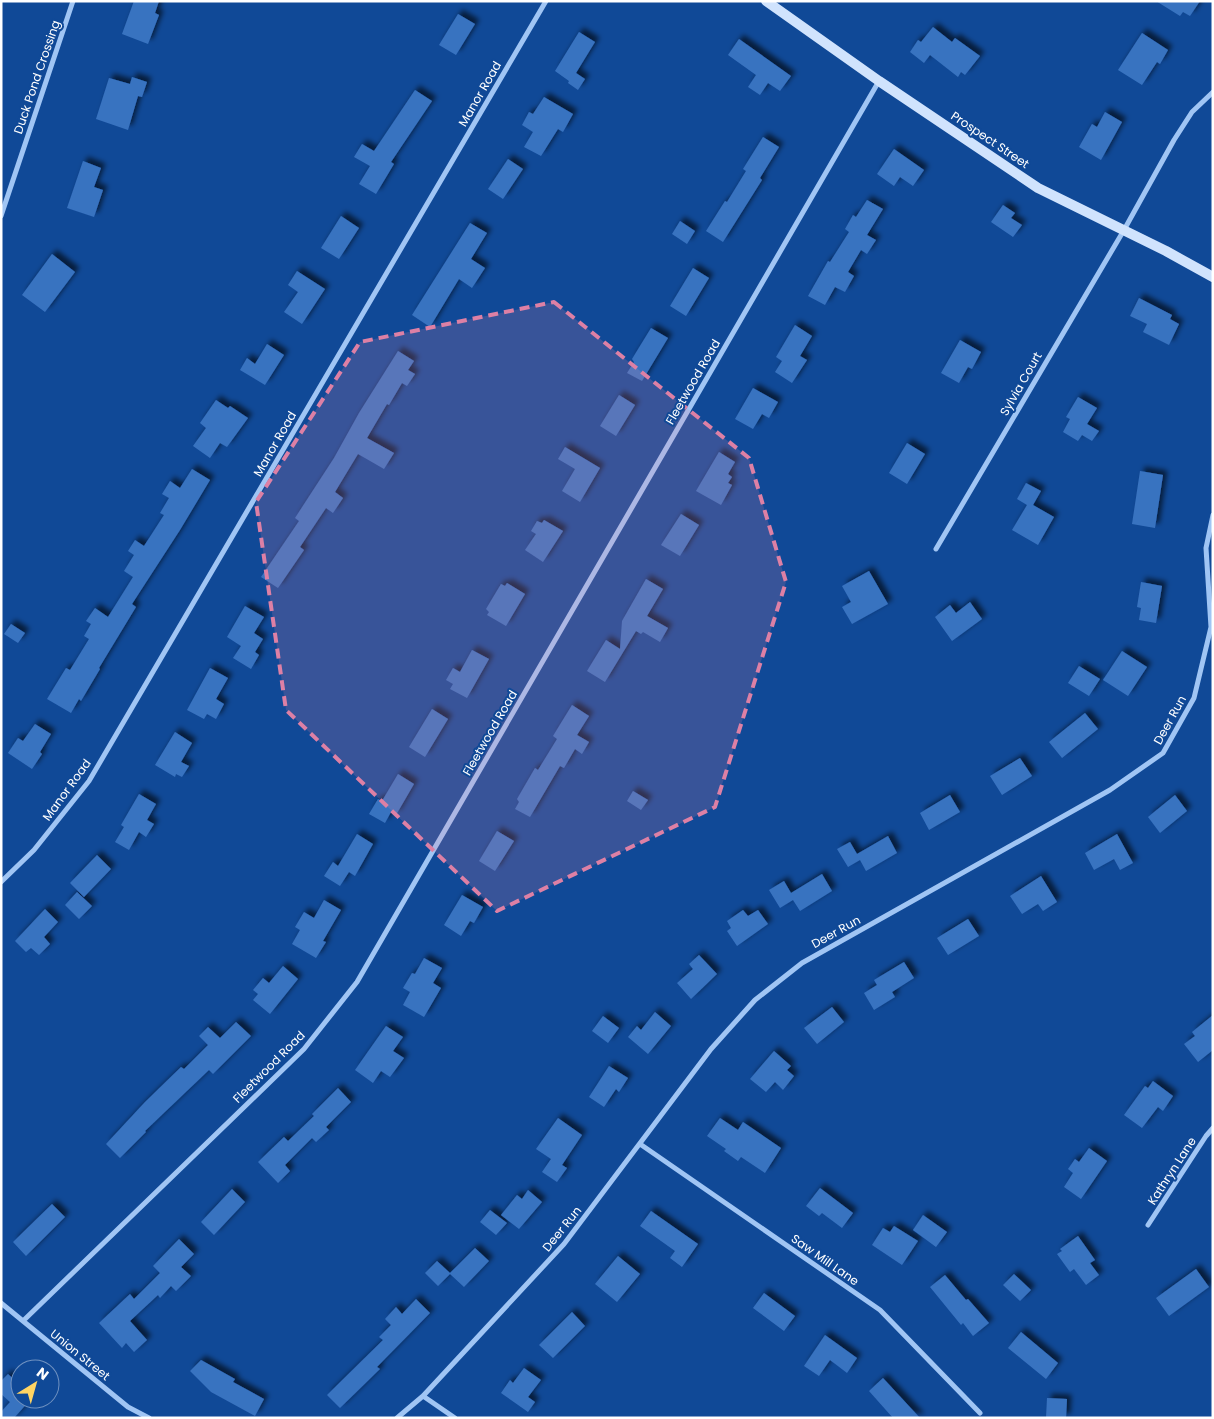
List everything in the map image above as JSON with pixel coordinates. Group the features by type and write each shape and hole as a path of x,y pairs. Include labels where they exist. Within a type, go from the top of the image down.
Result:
{"street":[{"name":"Duck Pond Crossing","path":"1,216 74,1"},
{"name":"Manor Road","path":"1,882 34,850 89,781 546,1"},
{"name":"Prospect Street","path":"766,1 879,81 1038,188 1166,251 1213,277"},
{"name":"Fleetwood Road","path":"23,1321 304,1049 357,982 879,81"},
{"name":"Sylvia Court","path":"936,549 1124,230 1174,140 1192,112 1213,92"},
{"name":"Deer Run","path":"423,1396 564,1244 717,1042 755,1000 802,963 1110,790 1162,753 1194,698 1211,627 1206,548 1213,515"},
{"name":"Kathryn Lane","path":"1148,1225 1213,1128"},
{"name":"Saw Mill Lane","path":"640,1144 880,1310 980,1413"},
{"name":"Union Street","path":"1,1303 128,1407 149,1418"},
{"path":"397,1418 423,1396 455,1418"}],"highlighted area":[{"path":"554,302 749,458 786,582 715,807 497,911 286,710 256,502 360,342"}],"building":[{"path":"134,1 159,1 155,13 159,15 148,44 122,34"},
{"path":"1156,1 1200,1 1190,16 1183,12 1180,16"},
{"path":"458,14 475,24 456,55 439,45"},
{"path":"933,27 952,42 955,38 980,56 965,75 961,72 958,77 930,55 924,63 910,52 918,40 921,42"},
{"path":"579,32 595,42 576,73 585,79 578,90 555,71"},
{"path":"1142,33 1168,50 1160,64 1157,62 1142,85 1118,70"},
{"path":"739,39 791,76 780,91 768,83 760,95 748,87 756,75 728,55"},
{"path":"132,77 147,82 142,97 138,96 128,130 96,119 109,78 130,84"},
{"path":"415,90 432,101 391,162 394,164 376,194 359,184 370,166 354,157 362,144 374,151"},
{"path":"544,97 573,114 563,132 558,129 541,156 524,147 533,132 522,125 529,112 533,114"},
{"path":"1105,112 1122,122 1101,160 1079,147 1092,124 1097,127"},
{"path":"763,137 779,147 760,178 762,180 723,242 706,231 746,171 743,169"},
{"path":"894,149 924,170 913,186 900,177 894,186 877,174"},
{"path":"508,159 523,169 503,199 488,189"},
{"path":"83,161 101,168 94,187 103,190 94,217 67,208"},
{"path":"867,200 883,209 867,235 876,240 867,254 861,250 848,272 854,276 845,292 835,287 825,305 808,296 828,261 830,262 849,232 845,229 853,215 856,217"},
{"path":"1003,205 1015,213 1011,218 1022,225 1013,237 991,222"},
{"path":"341,216 359,228 339,259 321,248"},
{"path":"680,221 695,231 687,244 672,234"},
{"path":"470,223 487,233 471,259 485,268 472,288 459,279 430,327 412,315"},
{"path":"52,254 75,272 45,312 22,295"},
{"path":"693,268 709,278 686,316 670,306"},
{"path":"297,271 325,289 302,324 284,312 298,292 288,285"},
{"path":"1139,298 1172,315 1170,319 1179,324 1169,345 1143,332 1147,324 1130,316"},
{"path":"795,325 812,336 800,356 807,360 792,383 775,372 782,361 776,357"},
{"path":"651,328 668,338 642,381 627,373 634,362 632,359"},
{"path":"960,340 981,352 972,369 968,367 959,383 941,373"},
{"path":"267,344 284,355 265,385 240,370 247,358 255,364"},
{"path":"398,351 414,361 408,370 415,374 407,386 402,383 367,438 394,453 384,469 358,454 335,492 343,498 333,513 326,508 300,547 304,550 278,588 261,577 299,521 295,518 334,458 359,413"},
{"path":"753,388 778,402 769,418 762,414 753,429 735,419"},
{"path":"619,395 635,405 616,436 600,426"},
{"path":"1078,397 1097,408 1087,424 1099,431 1092,441 1082,435 1078,441 1063,432 1070,419 1066,417"},
{"path":"216,400 228,408 230,406 248,418 227,447 220,443 210,458 193,446 206,428 200,423"},
{"path":"907,443 925,454 907,484 889,473"},
{"path":"565,447 600,468 580,502 562,491 575,469 558,459"},
{"path":"719,452 735,462 728,474 732,477 728,483 732,485 721,505 696,491"},
{"path":"192,469 210,480 132,604 136,607 81,701 79,699 71,713 47,699 66,668 70,670 89,639 84,636 91,624 86,621 95,608 108,617 133,577 124,571 134,555 128,551 135,540 144,546 164,515 160,513 169,498 162,494 170,481 180,488"},
{"path":"1140,471 1163,475 1155,528 1132,524"},
{"path":"1026,483 1041,491 1033,505 1054,517 1038,545 1012,530 1027,505 1017,499"},
{"path":"681,514 699,525 680,556 661,545"},
{"path":"544,520 563,531 543,562 525,550 536,534 531,531 537,521 542,523"},
{"path":"869,571 888,604 852,624 842,607 851,602 842,586"},
{"path":"646,579 663,589 647,616 668,628 660,642 643,632 641,634 636,631 605,682 587,671 606,640 620,649 622,621"},
{"path":"1141,582 1162,586 1156,623 1139,620 1141,608 1137,607"},
{"path":"507,583 525,594 506,626 487,615 489,612 486,609 501,584 505,586"},
{"path":"970,602 982,619 952,641 935,617 950,605 956,613"},
{"path":"245,606 264,617 254,633 263,639 255,652 259,655 251,669 233,658 241,646 227,637"},
{"path":"11,624 25,633 18,643 4,634"},
{"path":"472,650 489,659 467,698 450,689 453,684 446,680 453,668 460,672"},
{"path":"1122,651 1147,667 1128,696 1103,680"},
{"path":"1079,666 1100,679 1089,696 1068,683"},
{"path":"210,668 228,678 216,699 224,704 216,719 207,714 204,719 187,710"},
{"path":"572,705 589,716 577,735 589,742 582,754 575,749 564,768 560,766 530,817 515,809 519,802 517,799 535,768 538,770 557,739 553,736"},
{"path":"432,709 448,719 425,757 409,747"},
{"path":"1085,713 1098,729 1062,758 1049,742"},
{"path":"35,724 51,734 40,752 42,754 32,769 8,753 18,738 23,741"},
{"path":"175,732 192,743 181,762 189,766 182,777 176,774 175,777 155,765"},
{"path":"1020,758 1032,776 1002,795 990,776"},
{"path":"398,774 414,784 396,815 391,812 385,823 369,814 378,799 382,801"},
{"path":"633,791 648,800 641,810 627,801"},
{"path":"139,794 156,804 147,820 154,824 146,837 139,832 129,850 115,842 124,827 121,825"},
{"path":"950,795 960,812 929,830 920,813"},
{"path":"1175,795 1187,811 1160,833 1148,817"},
{"path":"497,831 514,841 495,871 479,861"},
{"path":"357,834 373,844 355,876 349,872 340,886 324,876 333,862 338,866"},
{"path":"1117,834 1133,863 1120,870 1114,859 1094,870 1085,853"},
{"path":"888,836 897,853 866,871 860,860 848,867 837,849 850,842 857,854"},
{"path":"97,855 111,869 84,897 70,883"},
{"path":"822,874 832,891 800,911 793,900 780,908 769,890 784,881 791,893"},
{"path":"1041,876 1057,902 1043,911 1038,904 1022,914 1010,896"},
{"path":"77,892 92,906 79,919 65,905"},
{"path":"462,895 483,907 474,923 470,921 461,936 444,925"},
{"path":"324,900 341,910 323,941 326,942 316,958 292,944 300,930 295,927 304,912 314,918"},
{"path":"45,909 58,922 44,937 50,944 39,955 31,948 26,952 15,941"},
{"path":"743,910 748,916 758,910 768,924 737,946 727,931 731,928 727,921"},
{"path":"968,919 979,936 948,955 937,938"},
{"path":"699,955 717,974 691,999 677,983 693,969 689,964"},
{"path":"424,958 442,968 433,983 441,988 424,1017 403,1005 410,992 403,988 412,973 415,974"},
{"path":"904,962 914,978 892,992 895,997 874,1010 864,993 877,985 874,980"},
{"path":"283,966 298,979 270,1014 253,1000 258,994 253,990 263,978 269,983"},
{"path":"832,1007 844,1022 817,1044 804,1028"},
{"path":"655,1012 671,1026 648,1054 628,1037 637,1026 641,1030"},
{"path":"1213,1015 1213,1050 1198,1062 1184,1044 1195,1036 1192,1032"},
{"path":"603,1016 619,1028 608,1043 592,1031"},
{"path":"236,1022 251,1036 213,1074 209,1070 145,1131 120,1158 106,1144 181,1067 184,1069 208,1045 199,1036 208,1027 220,1038"},
{"path":"386,1026 403,1037 393,1051 404,1058 390,1077 381,1071 373,1083 355,1070"},
{"path":"774,1051 791,1066 787,1070 794,1076 783,1090 775,1082 766,1092 750,1079"},
{"path":"609,1066 628,1078 619,1092 616,1089 604,1107 589,1097"},
{"path":"1153,1081 1173,1096 1163,1111 1158,1107 1142,1128 1124,1115 1145,1086 1148,1088"},
{"path":"338,1088 351,1102 326,1127 329,1130 316,1142 312,1138 285,1165 290,1171 278,1183 258,1162 284,1137 288,1141 314,1116 312,1114"},
{"path":"558,1118 582,1135 562,1165 567,1168 557,1182 542,1172 551,1159 536,1149"},
{"path":"720,1118 738,1130 743,1122 781,1148 765,1173 741,1157 738,1161 724,1151 726,1149 707,1136"},
{"path":"1089,1148 1107,1161 1081,1199 1064,1187 1073,1173 1068,1169 1075,1159 1079,1162"},
{"path":"820,1188 853,1213 842,1228 822,1213 819,1216 806,1206"},
{"path":"232,1189 245,1202 214,1235 201,1222"},
{"path":"528,1190 542,1202 519,1229 501,1215 517,1195 522,1199"},
{"path":"52,1204 65,1217 26,1256 13,1242"},
{"path":"490,1210 507,1223 496,1235 480,1222"},
{"path":"651,1211 698,1244 682,1267 670,1258 675,1251 640,1226"},
{"path":"923,1215 947,1232 936,1247 913,1230"},
{"path":"894,1226 918,1241 902,1265 872,1245 883,1228 890,1232"},
{"path":"1078,1236 1095,1260 1090,1263 1099,1275 1086,1285 1074,1269 1070,1272 1057,1254 1062,1251 1060,1249"},
{"path":"179,1239 194,1254 181,1267 191,1276 176,1291 171,1286 160,1298 158,1295 130,1321 147,1340 134,1352 126,1343 122,1348 99,1323 130,1294 134,1299 160,1273 153,1266"},
{"path":"475,1248 489,1261 464,1287 450,1274 438,1286 425,1273 437,1261 450,1273"},
{"path":"618,1256 640,1274 617,1302 595,1284"},
{"path":"1196,1269 1209,1287 1169,1316 1156,1298"},
{"path":"1014,1274 1031,1290 1020,1301 1003,1285"},
{"path":"945,1275 989,1323 973,1336 963,1323 961,1325 930,1287"},
{"path":"764,1293 795,1316 784,1331 753,1308"},
{"path":"416,1299 430,1313 377,1367 380,1369 340,1408 327,1395 383,1340 379,1337 391,1325 385,1319 396,1307 402,1314"},
{"path":"572,1312 585,1326 553,1358 539,1345"},
{"path":"1021,1332 1058,1363 1046,1379 1008,1348"},
{"path":"825,1335 857,1358 847,1373 830,1360 819,1376 804,1366"},
{"path":"201,1360 235,1379 233,1382 264,1399 255,1416 211,1392 190,1371"},
{"path":"524,1368 541,1380 528,1397 535,1402 528,1412 501,1393 510,1380 513,1383"},
{"path":"8,1374 10,1376 10,1402 1,1394 1,1381"},
{"path":"883,1378 920,1418 893,1418 869,1391"},
{"path":"1047,1398 1067,1399 1066,1418 1046,1418"},
{"path":"10,1402 10,1409 22,1409 14,1418 1,1418 1,1412"}]}
